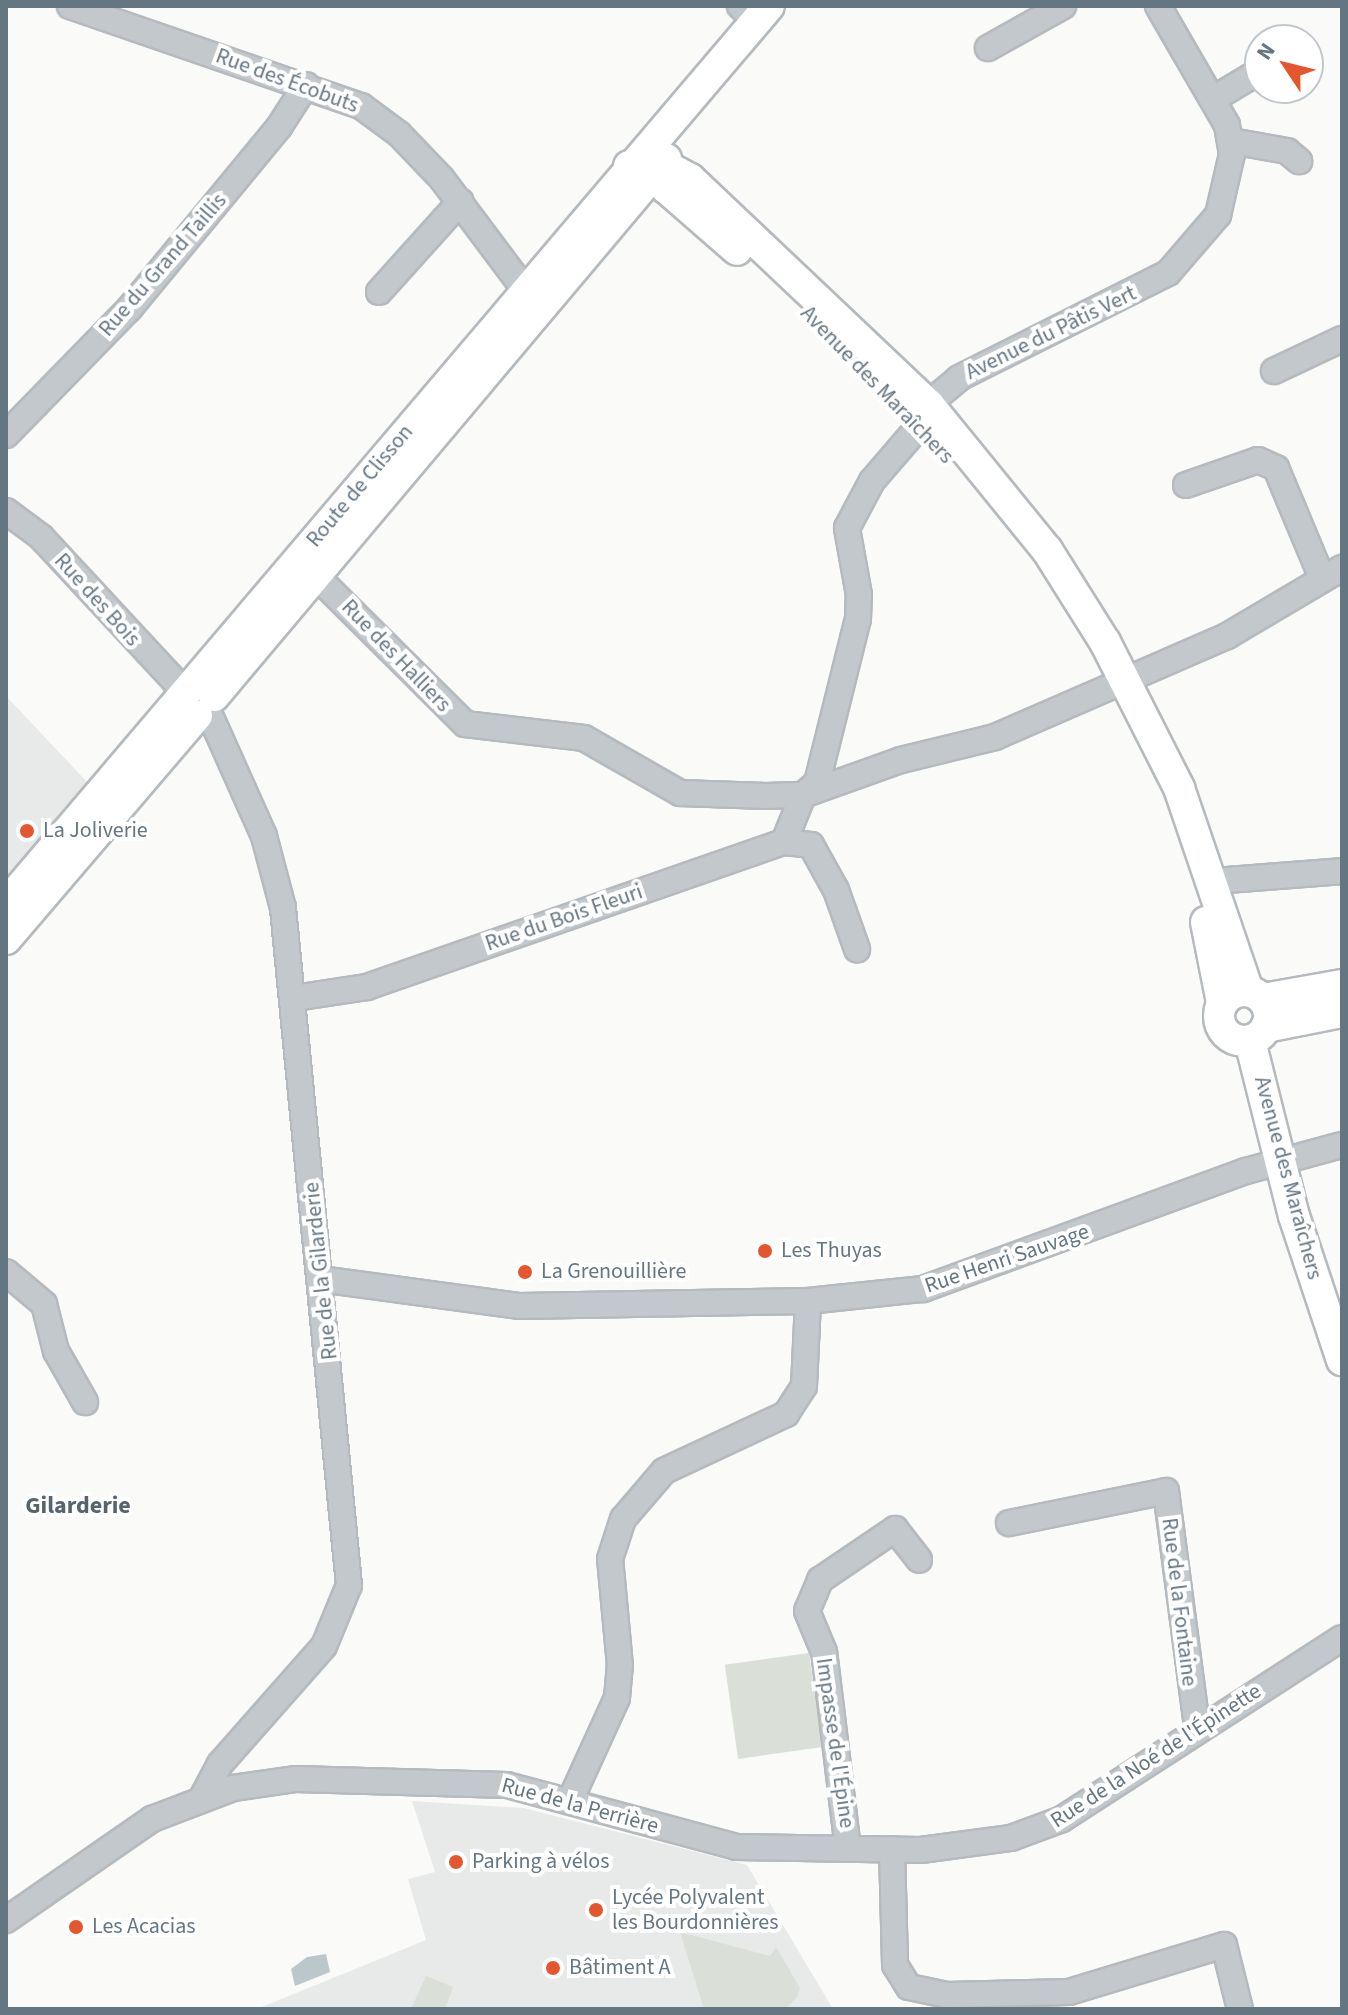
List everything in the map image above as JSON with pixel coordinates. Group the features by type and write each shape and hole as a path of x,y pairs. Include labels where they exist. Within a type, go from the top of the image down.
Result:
{"main road":[{"name":"Route de Clisson","path":"6,939 197,700 534,298 659,166 791,6"},
{"name":"Route de Clisson","path":"659,166 755,11"},
{"name":"Avenue des Maraîchers","path":"659,166 791,298 925,415 1117,683 1179,788 1213,881 1250,1012 1281,1161 1342,1360"},
{"name":"Route de Clisson","path":"6,904 315,575 534,298"},
{"name":"Avenue des Maraîchers","path":"1117,683 1194,884 1216,955 1250,1012"},
{"path":"1250,1012 1342,985"},
{"path":"1250,1012 1342,1012"}],"street":[{"name":"Rue des Écobuts","path":"70,6 306,85 381,119 461,201 534,298"},
{"path":"988,48 1063,6"},
{"path":"1158,6 1215,98 1231,141 1287,151 1299,161"},
{"path":"1215,98 1244,81"},
{"name":"Rue du Grand Taillis","path":"6,435 129,309 279,127 306,85"},
{"name":"Avenue du Pâtis Vert","path":"803,795 817,783 858,619 859,595 846,542 851,512 925,415 959,378 1168,273 1218,215 1231,141"},
{"path":"379,292 461,201"},
{"path":"1274,371 1342,339"},
{"path":"857,949 836,890 811,845 784,842 803,795 901,760 960,747 1117,683 1227,636 1332,573 1276,468 1258,460 1186,485"},
{"name":"Rue des Bois","path":"6,511 41,537 197,700"},
{"name":"Rue des Halliers","path":"315,575 465,724 584,738 680,793 803,795"},
{"name":"Rue de la Gilarderie","path":"197,700 264,836 283,908 349,1585 324,1646 220,1764 203,1796"},
{"name":"Rue du Bois Fleuri","path":"294,998 367,987 784,842"},
{"path":"1213,881 1342,871"},
{"name":"Rue Henri Sauvage","path":"320,1279 510,1305 808,1301 923,1289 1281,1161 1342,1145"},
{"path":"6,1272 44,1304 56,1351 85,1402"},
{"path":"570,1801 617,1698 620,1666 610,1559 623,1519 664,1471 770,1426 796,1403 807,1369 808,1301"},
{"name":"Rue de la Fontaine","path":"1009,1523 1166,1491 1197,1728"},
{"name":"Impasse de l'Épine","path":"848,1849 824,1652 807,1611 820,1580 895,1529 919,1560"},
{"name":"Rue de la Noé de l'Épinette","path":"720,1844 848,1849 955,1848 1034,1832 1062,1819 1197,1728 1342,1638"},
{"name":"Rue de la Perrière","path":"203,1796 274,1781 507,1785 720,1844"},
{"path":"6,1920 152,1819 203,1796"},
{"path":"892,1849 895,1965 902,1982 947,1995 991,2002 1069,1992 1224,1945 1240,2009"}],"shaded area":[{"name":"La Joliverie","path":"6,696 89,784 6,878"},
{"path":"809,1653 822,1747 738,1759 725,1665"},
{"name":"Lycée Polyvalent les Bourdonnières","path":"412,1801 524,1808 747,1865 833,2009 257,2009 426,1940 408,1879 435,1872"},
{"path":"680,1932 770,1956 776,1947 800,1988 797,1997 785,2009 704,2009"},
{"path":"326,1954 330,1972 295,1986 291,1969 307,1957"},
{"path":"426,1976 453,1987 445,2009 411,2009"}],"place":[{"name":"La Joliverie","path":"27,831"},
{"name":"Les Thuyas","path":"765,1251"},
{"name":"La Grenouillière","path":"525,1272"},
{"name":"Parking à vélos","path":"456,1862"},
{"name":"Lycée Polyvalent les Bourdonnières","path":"596,1910"},
{"name":"Les Acacias","path":"76,1927"},
{"name":"Bâtiment A","path":"553,1968"}],"district":[{"name":"Gilarderie","path":"78,1506"}]}
